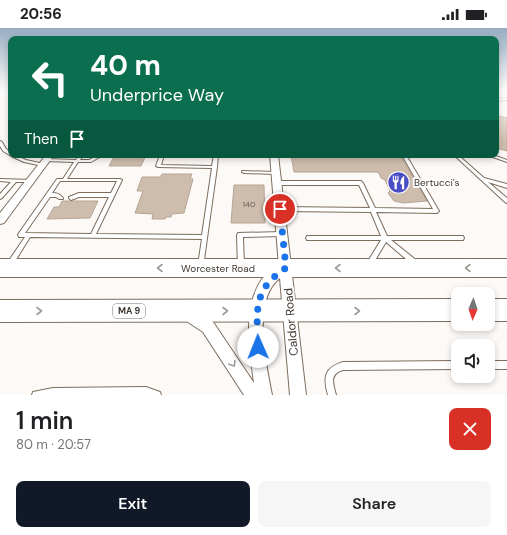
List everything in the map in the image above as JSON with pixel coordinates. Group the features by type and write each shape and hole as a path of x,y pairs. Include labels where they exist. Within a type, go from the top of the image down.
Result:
{"highway":[{"name":"Worcester Road","path":"3,268 507,268"},
{"name":"MA 9","path":"0,311 451,310"},
{"path":"495,310 507,310"}],"street":[{"path":"274,158 286,268"},
{"path":"0,220 46,160"},
{"name":"Caldor Road","path":"264,395 258,347 257,311 260,296 266,284 274,276 286,268 298,395"},
{"path":"177,311 190,314 208,327 218,339 253,395"}],"lane":[{"path":"0,142 4,150 8,152"},
{"path":"18,158 25,161 90,161 96,158"},
{"path":"161,158 158,166 215,167"},
{"path":"200,268 216,158"},
{"path":"280,209 436,210 406,158"},
{"path":"459,158 507,201"},
{"path":"64,180 77,160"},
{"path":"244,172 276,173"},
{"path":"482,179 507,186"},
{"path":"0,180 31,180"},
{"path":"0,197 14,180"},
{"path":"93,235 120,180 59,180 20,235 205,237"},
{"path":"277,183 361,183 384,238 421,268"},
{"path":"49,195 59,196 64,193"},
{"path":"71,198 77,194 112,196"},
{"path":"241,268 240,235 282,234"},
{"path":"3,268 29,235"},
{"path":"309,238 461,238"},
{"path":"367,268 384,238"},
{"path":"332,395 329,383 330,374 335,368 343,366 451,365"},
{"path":"495,365 507,365"},
{"path":"36,395 53,392 146,391 157,395"}],"building":[{"path":"499,116 507,118 507,151 499,149"},
{"path":"113,158 145,158 141,166 109,166"},
{"path":"292,158 402,158 427,201 403,203 394,201 388,193 390,191 385,180 381,178 379,173 376,172 294,172"},
{"path":"162,174 192,174 190,179 193,179 184,213 172,214 171,217 166,217 165,219 152,219 153,214 135,213 143,191 137,191 142,177 160,177"},
{"path":"234,185 264,185 265,223 231,223"},
{"path":"62,201 98,201 90,218 47,219 54,207 59,207"}],"place":[{"name":"Bertucci's","path":"399,182"}],"route":[{"path":"258,347 257,311 260,296 266,284 274,276 286,268 280,209"}]}
